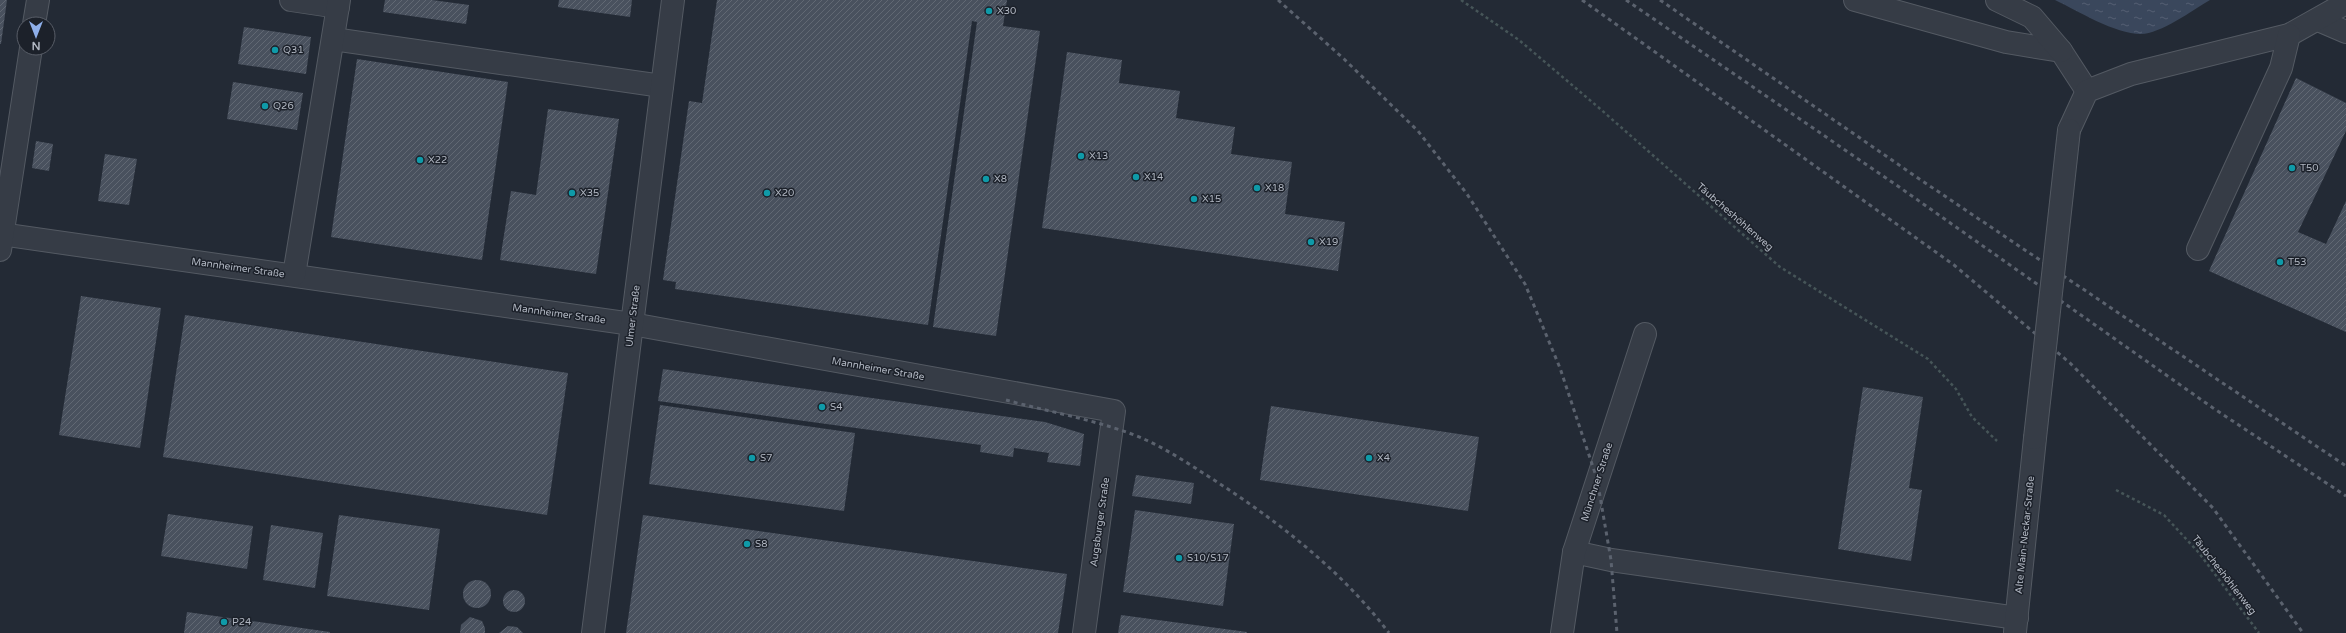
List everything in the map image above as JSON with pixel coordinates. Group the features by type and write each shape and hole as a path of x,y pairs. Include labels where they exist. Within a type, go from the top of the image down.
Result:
{"lane":[{"path":"35,16 38,0"},
{"path":"291,0 338,3 294,276"},
{"name":"Ulmer Straße","path":"593,633 673,0"},
{"path":"1855,0 2006,42 2061,51"},
{"path":"1996,0 2032,17 2061,51 2087,91 2131,74 2289,35 2346,3"},
{"path":"2318,20 2346,32"},
{"path":"2198,249 2281,68 2289,35"},
{"path":"333,39 662,86"},
{"path":"1,239 30,56"},
{"name":"Alte Main-Neckar-Straße","path":"2016,625 2069,130 2087,91"},
{"name":"Mannheimer Straße","path":"1,239 294,276 632,324 1114,411"},
{"name":"Münchner Straße","path":"1562,633 1574,552 1645,334"},
{"name":"Augsburger Straße","path":"1084,633 1114,411"},
{"path":"1574,552 1619,561 2016,625"}],"path":[{"name":"Täubcheshöhlenweg","path":"1461,0 1525,45 1780,267 1928,359 1956,389 1972,417 1996,441"},
{"name":"Täubcheshöhlenweg","path":"2116,490 2164,515 2199,553 2259,633"}],"water":[{"path":"2055,0 2210,0 2167,26 2149,33 2141,34 2131,33 2108,26"}],"building":[{"path":"0,0 7,0 1,44 0,44"},
{"path":"385,0 432,0 469,5 466,24 383,12"},
{"path":"559,0 632,0 630,17 558,7"},
{"path":"717,0 1007,0 1003,26 1040,31 996,336 933,327 977,22 972,21 928,325 675,289 676,282 663,280 689,101 702,103"},
{"name":"Q31","path":"244,27 311,37 306,74 238,64"},
{"path":"1067,52 1122,60 1119,83 1180,91 1176,118 1235,127 1231,154 1292,162 1285,214 1345,222 1338,271 1042,228"},
{"name":"X22","path":"357,59 508,82 482,260 331,237"},
{"path":"2296,78 2346,103 2346,131 2298,232 2326,244 2346,201 2346,332 2209,271"},
{"name":"Q26","path":"233,82 303,93 297,130 227,119"},
{"name":"X35","path":"548,109 619,119 596,274 500,260 511,191 536,195"},
{"path":"36,141 53,144 49,171 32,168"},
{"path":"105,154 137,159 129,205 98,201"},
{"path":"81,296 161,308 140,448 59,435"},
{"path":"185,315 568,373 547,515 163,457"},
{"name":"S4","path":"663,369 1045,422 1084,434 1080,466 1047,462 1049,453 1014,448 1013,457 980,452 981,445 658,401"},
{"path":"1863,387 1923,397 1909,488 1922,490 1911,561 1838,549"},
{"name":"S7","path":"660,405 855,433 844,511 649,484"},
{"name":"X4","path":"1271,406 1479,437 1468,511 1260,480"},
{"path":"1136,475 1194,483 1191,504 1132,496"},
{"name":"S10/S17","path":"1135,510 1234,524 1223,606 1123,592"},
{"path":"168,514 253,526 247,569 161,556"},
{"path":"339,515 440,529 429,610 327,596"},
{"name":"S8","path":"643,515 1067,574 1058,633 626,633"},
{"path":"271,525 323,533 315,588 263,580"},
{"path":"477,580 487,584 491,594 487,604 477,608 467,604 463,594 467,584"},
{"path":"514,590 522,593 525,601 522,609 514,612 506,609 503,601 506,593"},
{"name":"P24","path":"187,612 330,632 330,633 184,633"},
{"path":"1121,615 1247,632 1247,633 1118,633"},
{"path":"470,617 482,621 485,628 485,633 460,633 461,625"},
{"path":"508,626 517,627 523,633 499,633"}],"railway":[{"path":"1278,0 1344,59 1418,131 1467,194 1525,284 1560,368 1597,479 1611,560 1617,633"},
{"path":"1582,0 1954,265 2070,363 2213,508 2303,633"},
{"path":"1626,0 1902,189 2213,408 2346,496"},
{"path":"1660,0 1915,176 2346,466"},
{"path":"1006,400 1114,428 1146,440 1181,459 1262,513 1308,549 1351,589 1371,610 1389,633"}],"place":[{"name":"X30","path":"989,11"},
{"name":"Q31","path":"275,50"},
{"name":"Q26","path":"265,106"},
{"name":"X13","path":"1081,156"},
{"name":"X22","path":"420,160"},
{"name":"T50","path":"2292,168"},
{"name":"X14","path":"1136,177"},
{"name":"X8","path":"986,179"},
{"name":"X18","path":"1257,188"},
{"name":"X35","path":"572,193"},
{"name":"X20","path":"767,193"},
{"name":"X15","path":"1194,199"},
{"name":"X19","path":"1311,242"},
{"name":"T53","path":"2280,262"},
{"name":"S4","path":"822,407"},
{"name":"S7","path":"752,458"},
{"name":"X4","path":"1369,458"},
{"name":"S8","path":"747,544"},
{"name":"S10/S17","path":"1179,558"},
{"name":"P24","path":"224,622"}]}
